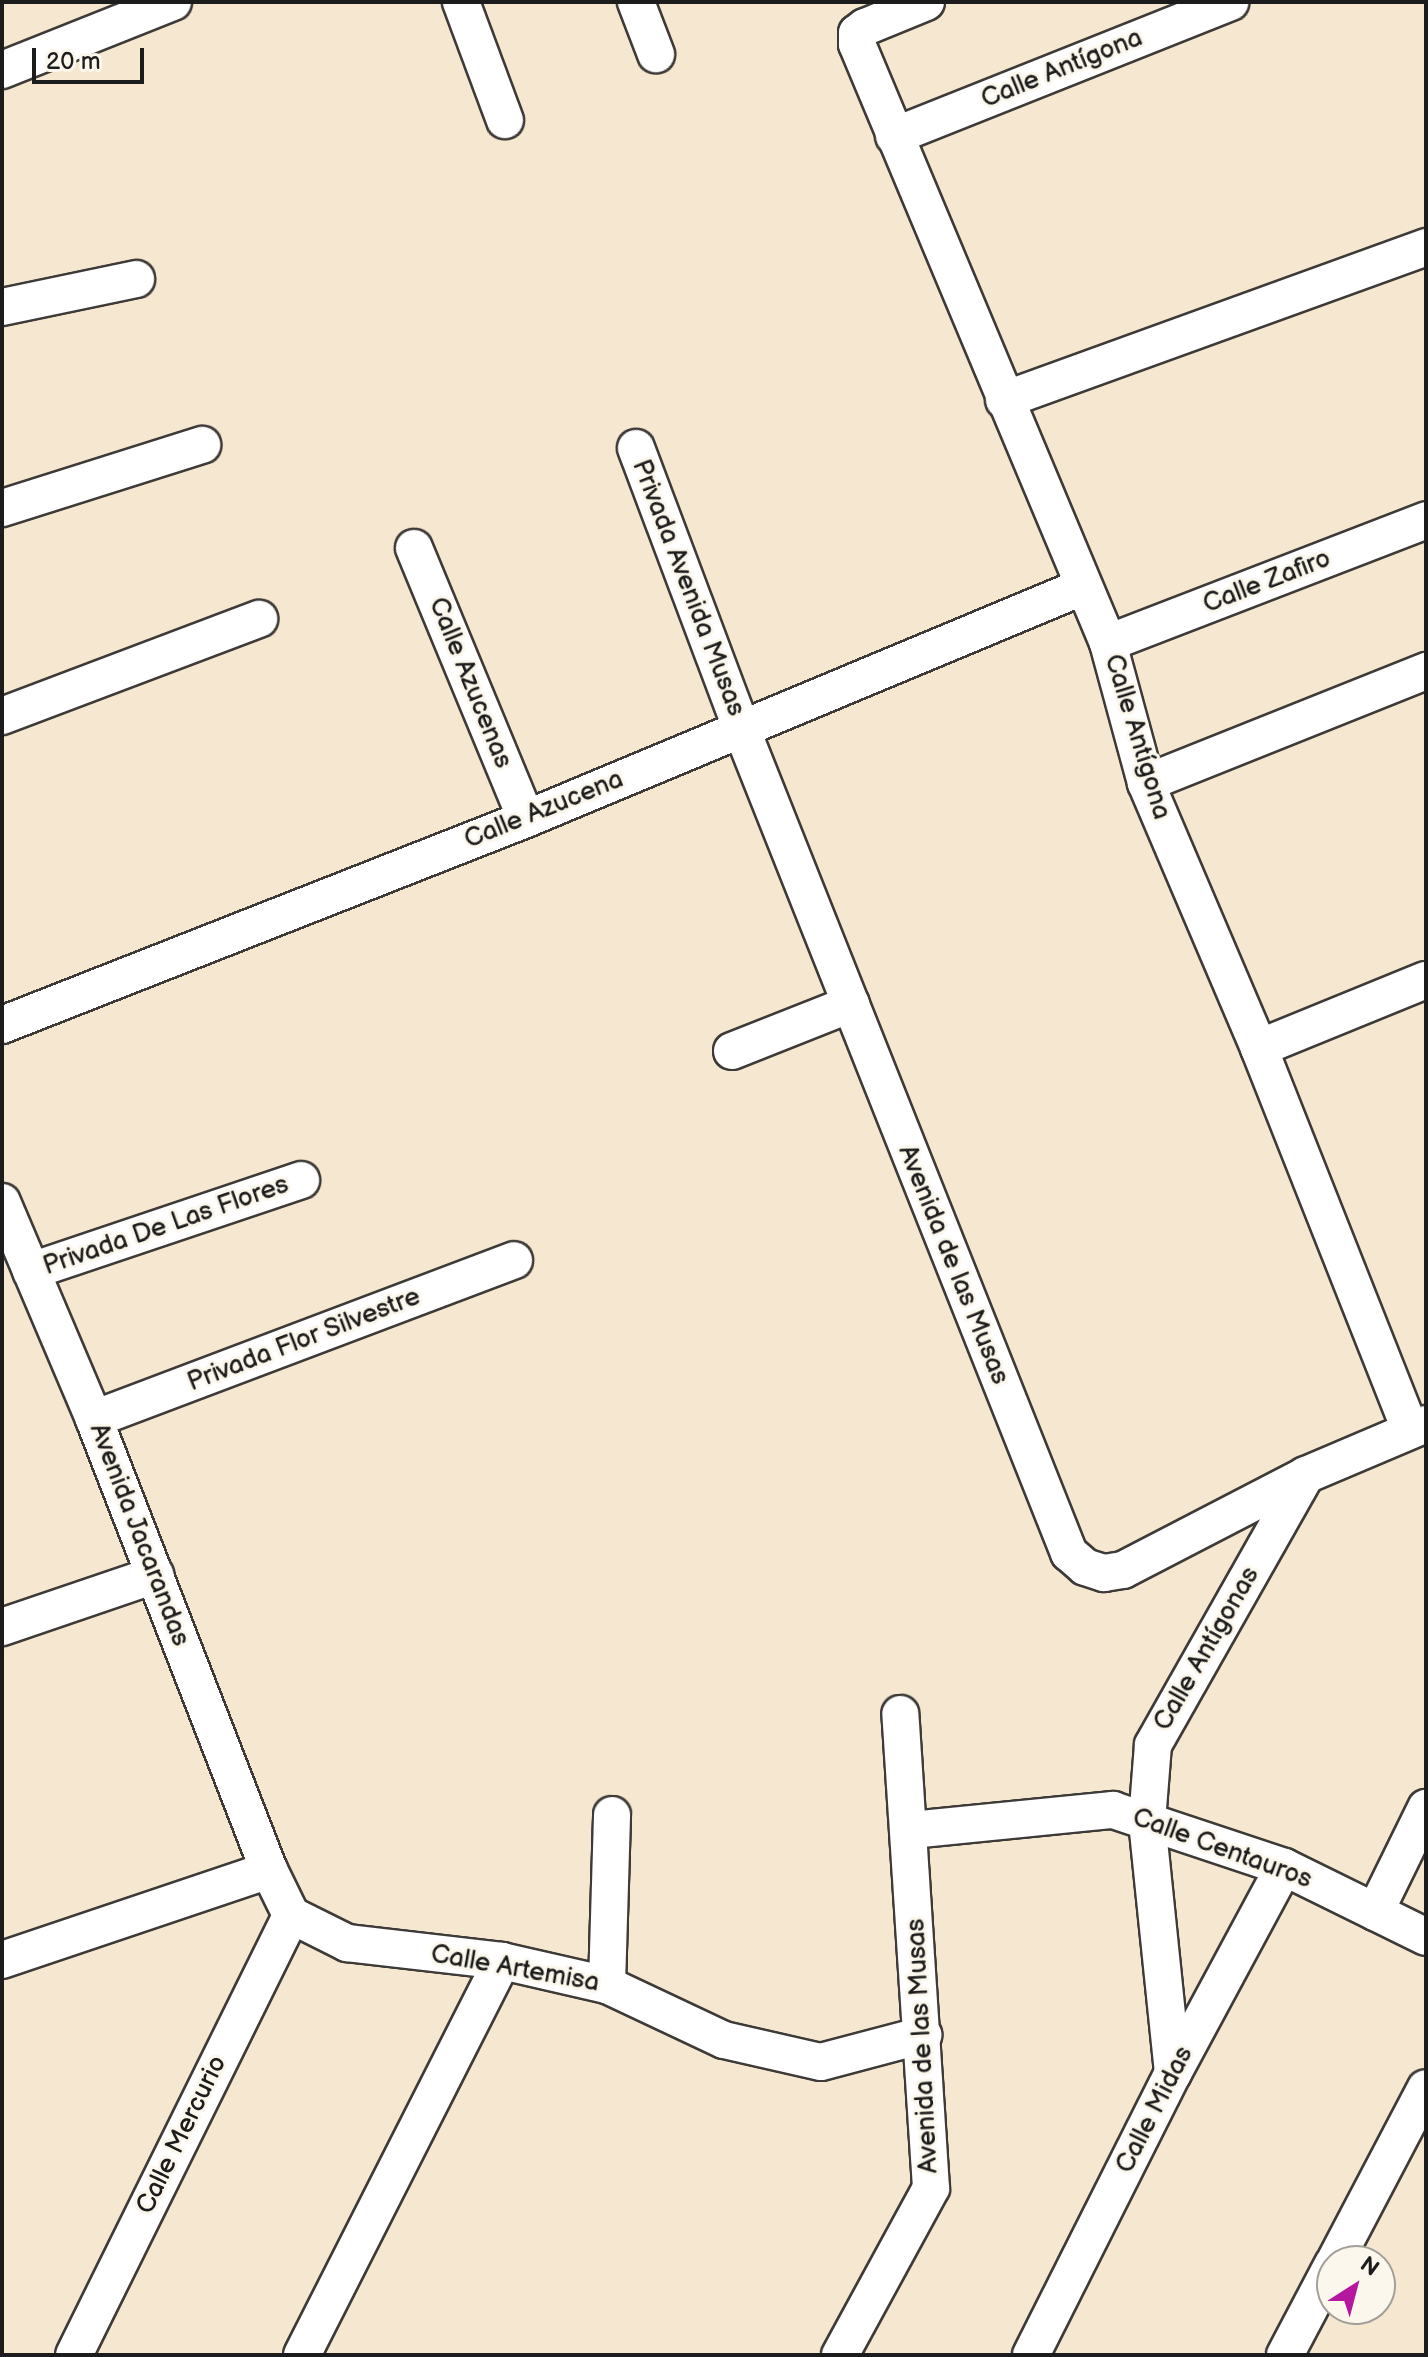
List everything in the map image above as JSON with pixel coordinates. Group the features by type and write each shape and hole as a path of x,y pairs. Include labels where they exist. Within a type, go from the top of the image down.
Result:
{"street":[{"path":"2,70 173,2"},
{"path":"461,2 505,120"},
{"path":"636,2 656,54"},
{"name":"Calle Antígona","path":"926,2 857,33 857,44 1108,643 1146,783 1418,1427"},
{"name":"Calle Antígona","path":"894,136 1230,2"},
{"path":"1004,400 1426,247"},
{"path":"2,307 136,279"},
{"path":"2,508 202,445"},
{"name":"Privada Avenida Musas","path":"636,448 741,728"},
{"name":"Calle Zafiro","path":"1108,643 1426,520"},
{"name":"Calle Azucenas","path":"414,548 526,819"},
{"name":"Calle Azucena","path":"2,1025 526,819 1082,587"},
{"path":"2,716 259,619"},
{"path":"1146,783 1426,671"},
{"name":"Avenida de las Musas","path":"741,728 1069,1553 1085,1567 1104,1573 1123,1570 1306,1475 1418,1427"},
{"path":"1259,1048 1426,980"},
{"path":"732,1051 851,1004"},
{"name":"Privada De Las Flores","path":"31,1271 301,1180"},
{"name":"Avenida Jacarandas","path":"2,1202 94,1419 269,1870"},
{"name":"Privada Flor Silvestre","path":"94,1419 514,1260"},
{"name":"Calle Antígonas","path":"1173,2073 1147,1821 1153,1745 1306,1475"},
{"path":"2,1627 155,1575"},
{"name":"Avenida de las Musas","path":"840,2355 931,2188 911,1830 900,1714"},
{"path":"1375,1912 1426,1808"},
{"name":"Calle Centauros","path":"911,1830 1113,1810 1284,1867 1426,1937"},
{"path":"607,1985 612,1815"},
{"name":"Calle Midas","path":"1031,2355 1173,2073 1284,1867"},
{"path":"2,1960 269,1870 291,1915"},
{"name":"Calle Artemisa","path":"291,1915 347,1943 502,1961 607,1985 724,2040 821,2062 923,2035"},
{"name":"Calle Mercurio","path":"74,2355 291,1915"},
{"path":"302,2355 502,1961"},
{"path":"1343,2245 1426,2088"},
{"path":"1285,2355 1316,2296"}]}
